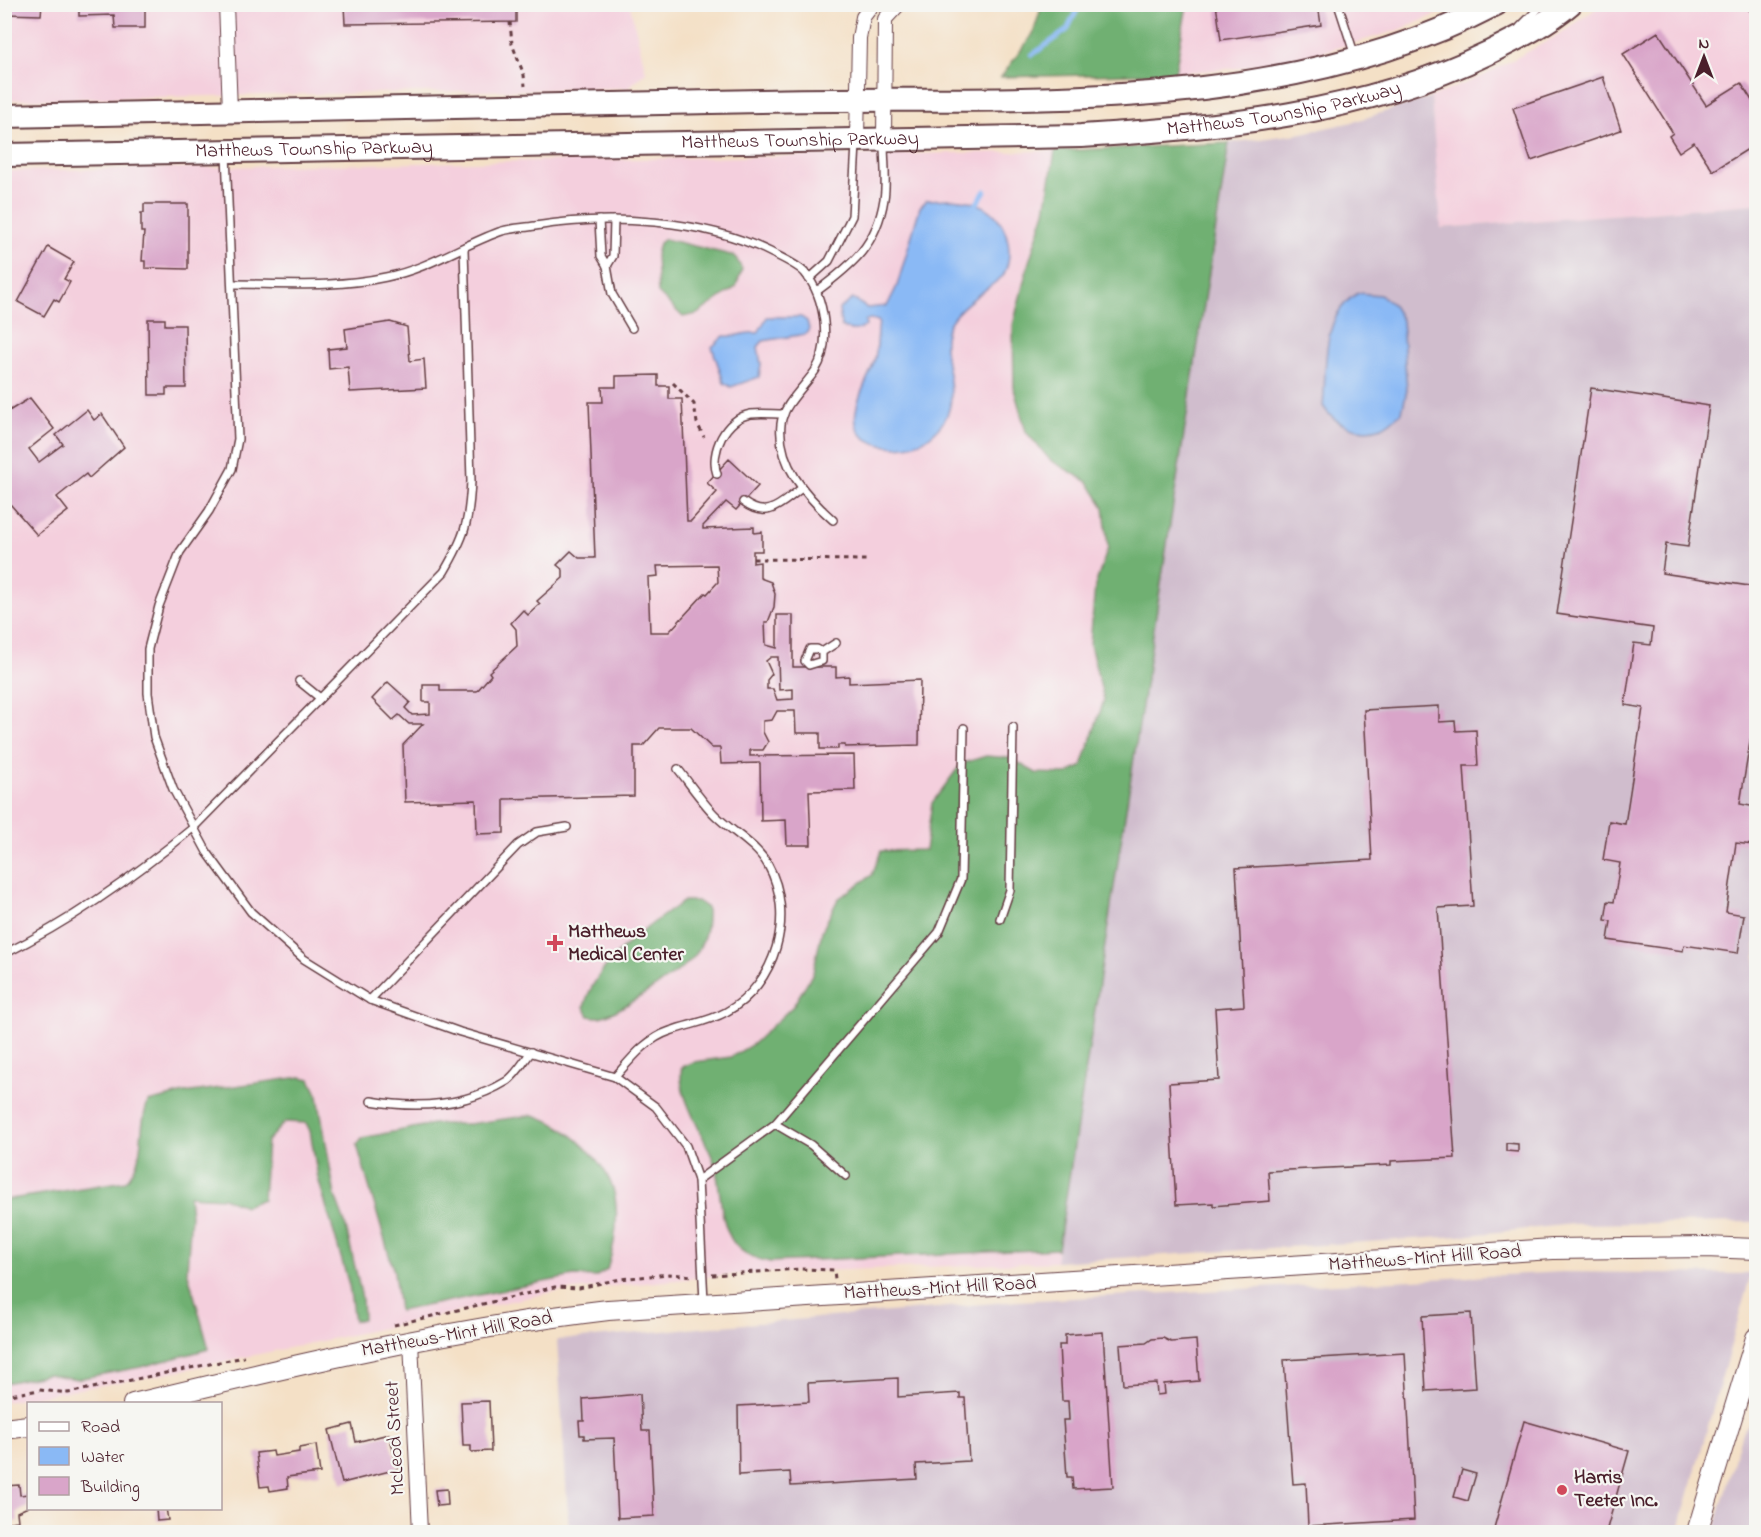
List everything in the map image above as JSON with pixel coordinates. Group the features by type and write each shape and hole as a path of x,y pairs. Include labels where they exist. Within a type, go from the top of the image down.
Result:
{"main road":[{"name":"Matthews Township Parkway","path":"4,116 857,99 1025,98 1162,91 1246,82 1357,60 1403,47 1496,4"},
{"name":"Matthews Township Parkway","path":"4,155 884,137 1081,136 1168,131 1252,122 1378,97 1428,79 1496,49 1570,4"},
{"name":"Matthews-Mint Hill Road","path":"142,1402 411,1341 516,1321 704,1304 1553,1250 1705,1247 1756,1249"},
{"path":"1697,1533 1756,1338"},
{"path":"4,1429 27,1426"}],"street":[{"path":"226,4 230,111"},
{"path":"857,138 857,99 863,17 873,4"},
{"path":"884,137 885,19 900,4"},
{"name":"McLeod Street","path":"411,1341 420,1533"}],"lane":[{"path":"1338,4 1357,60"},
{"path":"1496,49 1543,4"},
{"path":"1748,4 1756,10"},
{"path":"817,291 848,268 872,242 884,199 884,137"},
{"path":"808,279 829,261 852,216 857,138"},
{"path":"226,151 238,439 232,469 209,511 180,552 159,606 148,649 148,693 154,737 173,789 207,852 251,912 304,959 370,999 460,1032 615,1077 656,1107 686,1146 698,1180 704,1304"},
{"path":"232,284 332,284 385,277 425,266 501,232 567,220 637,219 725,235 769,252 805,272 817,291 824,329 822,357 784,414 781,443 791,471 810,500 833,520"},
{"path":"599,220 601,256 607,266 607,279 612,294 632,328"},
{"path":"607,266 613,256 614,220"},
{"path":"4,954 66,921 149,865 194,827 444,572 459,546 470,519 471,481 464,249"},
{"path":"717,474 714,457 720,439 732,424 749,414 784,414"},
{"path":"743,502 754,510 763,512 770,510 802,488"},
{"path":"822,652 836,643"},
{"path":"299,681 320,698"},
{"path":"1000,919 1011,890 1013,726"},
{"path":"698,1180 775,1124 939,932 961,879 964,728"},
{"path":"615,1077 639,1050 654,1039 668,1031 712,1020 745,998 767,974 778,946 779,895 768,865 749,843 714,815 678,769"},
{"path":"370,999 518,845 537,832 567,827"},
{"path":"371,1101 442,1105 472,1097 509,1080 531,1052"},
{"path":"775,1124 811,1145 846,1176"}],"path":[{"path":"510,22 512,44 524,75 525,88"},
{"path":"673,383 694,404 697,423 704,437"},
{"path":"753,559 869,560"},
{"path":"722,1274 800,1269 834,1270"}],"shaded area":[{"path":"4,5 630,5 646,72 628,88 5,100"},
{"path":"1187,5 1460,5 1399,30 1305,57 1240,68 1175,73"},
{"path":"1601,5 1756,5 1756,204 1440,228 1431,97 1483,76 1562,33"},
{"path":"1431,97 1441,228 1756,204 1756,1222 1574,1224 1459,1236 1056,1262 1229,143 1298,134 1353,122"},
{"name":"Matthews Medical Center","path":"1229,143 1056,1262 739,1274 554,1292 155,1376 5,1402 5,171 1055,151"},
{"path":"1562,1272 1751,1274 1678,1532 569,1532 557,1340 1019,1301"},
{"path":"1756,1414 1756,1532 1714,1532 1742,1432"}],"green space":[{"path":"1042,5 1187,5 1175,73 1001,77 1033,34"},
{"path":"1229,143 1058,1249 770,1262 750,1256 734,1243 725,1225 714,1162 687,1101 681,1077 682,1067 694,1062 731,1057 753,1044 793,1006 813,973 822,931 838,899 872,875 881,851 925,850 932,803 961,764 986,756 1010,758 1036,773 1067,774 1082,766 1104,700 1090,645 1095,586 1108,548 1104,507 1088,482 1050,460 1026,432 1014,389 1013,325 1045,211 1055,151"},
{"path":"665,239 735,256 742,269 736,287 697,314 683,317 658,293 656,255 659,243"},
{"path":"684,901 697,901 707,908 705,932 696,954 667,979 623,1007 601,1017 589,1016 584,1007 599,975 624,947"},
{"path":"301,1077 310,1079 318,1096 335,1196 345,1223 362,1298 363,1319 354,1321 349,1285 318,1178 310,1131 306,1123 285,1122 267,1141 263,1199 245,1206 223,1198 189,1196 191,1215 187,1270 209,1349 141,1367 77,1379 48,1374 5,1383 5,1200 126,1181 137,1162 148,1102 184,1093"},
{"path":"533,1115 559,1127 584,1146 595,1158 611,1184 615,1197 616,1225 607,1270 595,1277 574,1276 399,1311 394,1272 357,1145 362,1138 433,1124 469,1124"}],"water":[{"path":"950,199 975,203 996,216 1006,235 1009,256 1007,266 1003,276 956,314 951,321 946,334 945,347 950,377 950,407 943,422 930,436 919,442 901,447 882,445 867,439 859,431 856,421 856,410 874,362 879,321 870,319 865,321 866,326 863,328 847,329 841,326 839,309 853,299 867,308 887,306 897,286 920,207 927,200"},
{"path":"1358,293 1380,295 1392,304 1402,320 1407,390 1402,412 1385,426 1365,430 1341,423 1323,406 1326,359 1331,328 1346,303"},
{"path":"767,317 801,317 807,321 809,329 806,334 763,341 758,347 761,364 759,377 731,387 724,383 712,347 724,336 758,333"}],"building":[{"path":"4,4 42,4 41,15 4,14"},
{"path":"79,4 145,4 145,28 115,28 114,15 79,16"},
{"path":"1216,4 1318,4 1321,25 1221,40"},
{"path":"344,5 516,5 516,22 345,24"},
{"path":"1658,32 1706,105 1741,83 1756,107 1756,144 1713,171 1694,142 1679,152 1669,136 1673,133 1623,54"},
{"path":"1603,77 1621,130 1531,161 1513,108"},
{"path":"144,204 188,204 188,269 145,268 145,261 142,261 144,232 141,232 141,213 144,213"},
{"path":"48,247 74,262 64,279 70,282 59,302 54,299 44,316 18,302"},
{"path":"148,319 165,319 165,325 185,325 186,388 166,388 166,395 149,395"},
{"path":"390,322 407,327 410,361 424,359 426,388 350,392 348,367 329,369 328,349 347,347 345,329"},
{"path":"658,375 658,386 669,386 669,399 682,399 687,521 691,521 717,492 707,483 729,459 758,486 736,510 726,502 703,526 703,529 754,527 754,533 762,532 762,551 753,551 753,563 760,562 760,578 771,582 775,594 774,607 768,622 765,622 766,645 777,648 777,615 793,615 793,667 836,667 836,677 849,676 849,683 920,680 919,745 845,747 845,745 838,745 838,749 820,749 820,733 796,733 795,711 777,711 772,720 763,721 763,732 768,742 763,750 750,750 750,756 854,755 855,790 809,791 811,845 787,845 786,820 761,821 760,763 721,764 720,748 712,748 691,728 659,728 643,746 634,746 634,796 504,799 504,833 477,834 476,800 405,802 403,745 423,724 409,724 399,715 393,720 372,699 388,682 410,702 405,708 412,715 430,714 430,702 423,702 423,685 440,685 440,691 477,691 491,675 489,672 517,646 516,629 511,623 523,610 528,615 540,604 537,601 563,578 563,570 557,565 571,551 579,558 595,558 589,402 603,402 602,387 616,387 616,376","holes":["717,565 718,582 707,594 705,593 669,632 650,632 648,577 658,576 657,566","771,657 778,657 779,690 793,689 793,699 777,700 773,689 767,689 767,680 772,674 766,661"]},
{"path":"1591,388 1709,406 1688,547 1666,544 1662,573 1756,587 1756,736 1751,736 1740,804 1756,807 1756,819 1753,845 1736,843 1726,912 1744,915 1738,953 1684,945 1683,951 1608,940 1611,921 1605,920 1608,901 1614,902 1620,863 1603,860 1609,821 1625,824 1643,708 1625,705 1634,643 1651,645 1653,628 1557,614"},
{"path":"30,398 54,429 29,449 39,462 63,444 56,435 87,410 94,420 102,414 124,447 89,478 86,474 57,497 68,511 37,535 4,497 4,488 8,486 4,482 4,414"},
{"path":"1439,706 1439,722 1455,721 1456,731 1476,730 1478,766 1464,766 1473,906 1438,908 1455,1158 1391,1161 1391,1165 1268,1171 1270,1201 1213,1206 1213,1203 1176,1205 1169,1083 1219,1080 1215,1008 1244,1006 1236,868 1372,860 1364,710"},
{"path":"1506,1143 1518,1144 1518,1152 1506,1151"},
{"path":"1471,1313 1476,1388 1426,1391 1422,1316"},
{"path":"1103,1332 1113,1487 1073,1489 1072,1477 1067,1477 1063,1420 1069,1420 1068,1401 1062,1401 1059,1345 1065,1345 1065,1335"},
{"path":"1163,1338 1171,1342 1196,1340 1199,1381 1164,1384 1165,1394 1157,1395 1156,1383 1123,1385 1120,1345 1146,1343 1152,1339"},
{"path":"1405,1353 1414,1520 1308,1526 1306,1483 1293,1484 1284,1360"},
{"path":"898,1378 898,1397 960,1393 960,1398 965,1398 969,1461 916,1464 917,1479 791,1486 790,1472 739,1475 738,1406 809,1402 808,1383"},
{"path":"640,1394 642,1431 650,1431 654,1516 618,1518 614,1438 584,1439 584,1435 580,1435 579,1421 584,1421 583,1399"},
{"path":"489,1401 491,1451 471,1452 471,1446 463,1446 461,1402"},
{"name":"Harris Teeter Inc.","path":"1524,1421 1629,1451 1606,1532 1498,1532 1499,1529 1494,1528"},
{"path":"352,1424 356,1442 389,1434 398,1469 342,1483 329,1430"},
{"path":"316,1445 320,1473 287,1477 288,1488 270,1491 269,1486 260,1487 256,1453 273,1451 274,1456 299,1452 299,1448"},
{"path":"1462,1470 1476,1474 1468,1501 1454,1497"},
{"path":"19,1485 20,1495 27,1494 27,1507 17,1512 18,1521 4,1523 4,1486"},
{"path":"447,1489 448,1505 437,1506 435,1490"},
{"path":"156,1510 166,1510 168,1520 157,1521"}],"waterway":[{"path":"1032,55 1067,30 1080,4"},
{"path":"977,203 985,191"}],"place":[{"name":"Matthews Medical Center","path":"555,943"},
{"name":"Harris Teeter Inc.","path":"1562,1490"}]}
